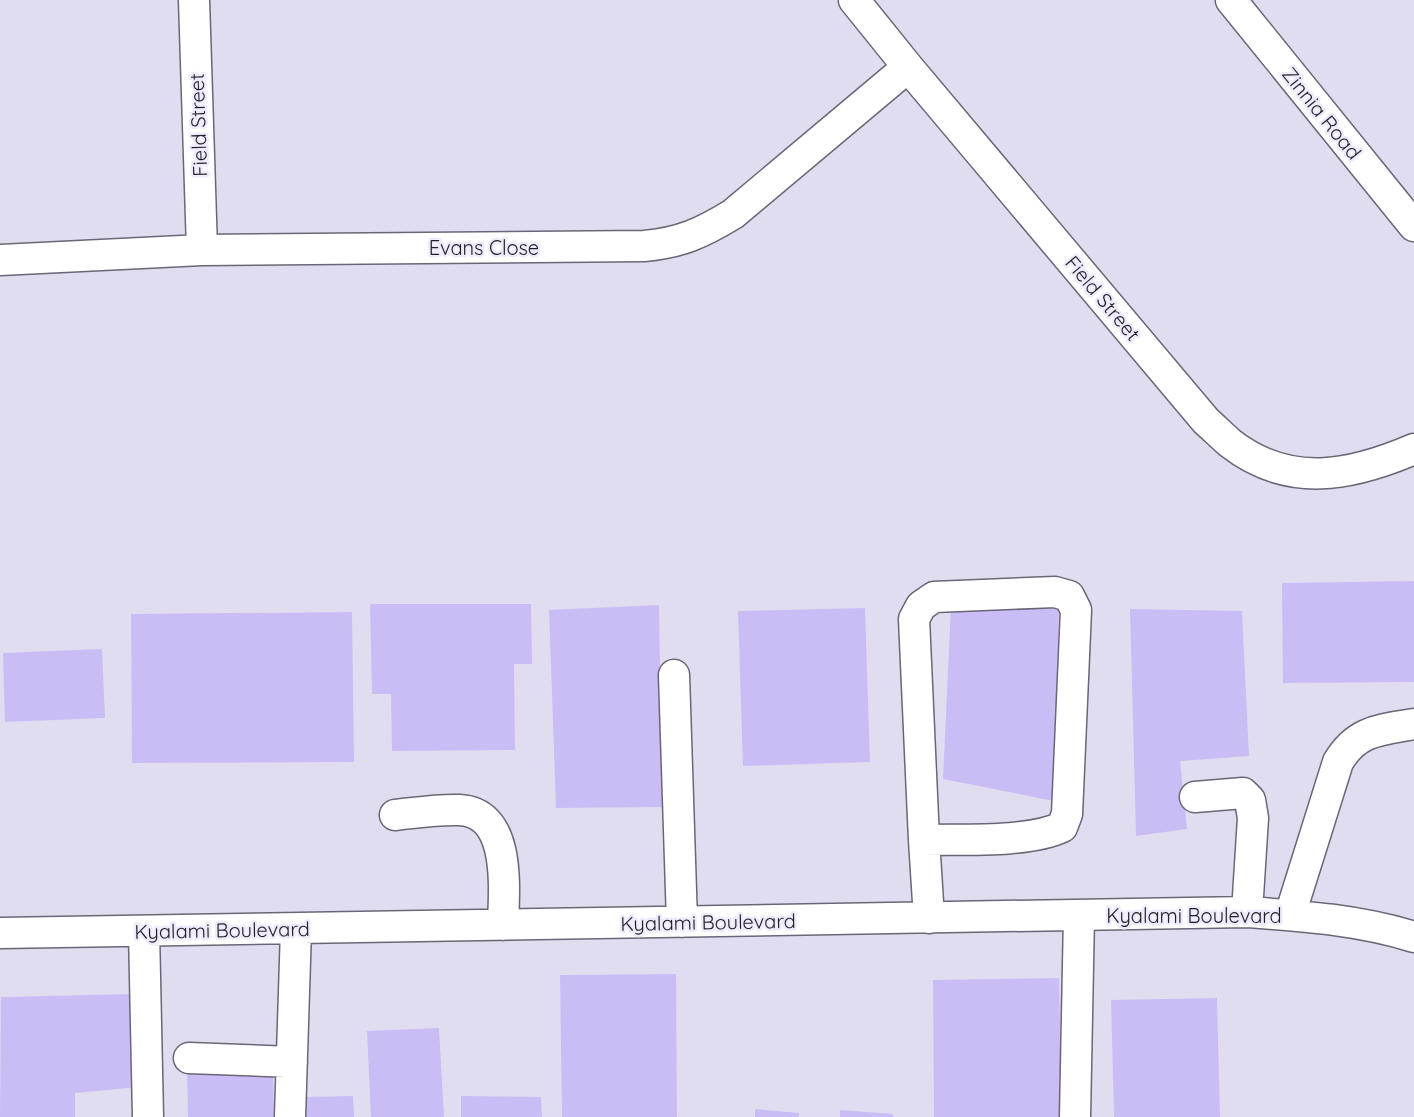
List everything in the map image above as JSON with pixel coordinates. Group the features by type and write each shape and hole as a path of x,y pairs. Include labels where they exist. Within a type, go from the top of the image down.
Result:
{"street":[{"name":"Field Street","path":"194,0 202,250"},
{"name":"Field Street","path":"854,0 1206,421 1230,443 1252,457 1284,470 1334,474 1382,463 1414,449"},
{"name":"Zinnia Road","path":"1231,0 1414,226"},
{"name":"Evans Close","path":"0,260 202,250 644,246 670,243 710,228 733,213 908,67"},
{"path":"924,840 1030,836 1049,833 1062,827 1067,814 1076,610 1069,596 1055,592 934,597 921,606 914,619 924,840 929,918"},
{"path":"674,675 682,922"},
{"path":"1290,915 1338,762 1346,749 1358,738 1370,732 1414,724"},
{"path":"1195,797 1243,793 1250,800 1253,818 1247,912"},
{"path":"394,815 459,810 471,812 490,825 503,858 503,925"},
{"name":"Kyalami Boulevard","path":"0,933 1247,912 1319,918 1387,928 1414,937"},
{"path":"1075,1117 1079,915"},
{"path":"290,1117 296,928"},
{"path":"144,931 148,1117"},
{"path":"189,1058 292,1062"}],"building":[{"path":"1414,581 1414,682 1283,683 1282,583"},
{"path":"370,604 531,604 532,664 514,664 515,750 392,751 391,694 372,694"},
{"path":"659,605 662,807 556,808 549,610"},
{"path":"951,606 1059,609 1054,801 943,779"},
{"path":"865,608 870,762 743,766 738,611"},
{"path":"1130,609 1242,611 1249,756 1180,761 1187,829 1136,836"},
{"path":"352,612 354,762 132,763 131,614"},
{"path":"102,649 105,718 5,722 3,653"},
{"path":"676,974 677,1117 562,1117 560,975"},
{"path":"1059,978 1062,1117 934,1117 933,980"},
{"path":"136,994 138,1087 75,1093 75,1117 0,1117 1,997"},
{"path":"1217,998 1220,1117 1114,1117 1111,1000"},
{"path":"439,1028 444,1117 371,1117 367,1031"},
{"path":"187,1070 273,1072 274,1117 188,1117"},
{"path":"353,1096 354,1117 305,1117 306,1097"},
{"path":"461,1096 541,1097 542,1117 461,1117"},
{"path":"755,1109 799,1113 799,1117 755,1117"},
{"path":"840,1110 893,1114 893,1117 840,1117"}]}
